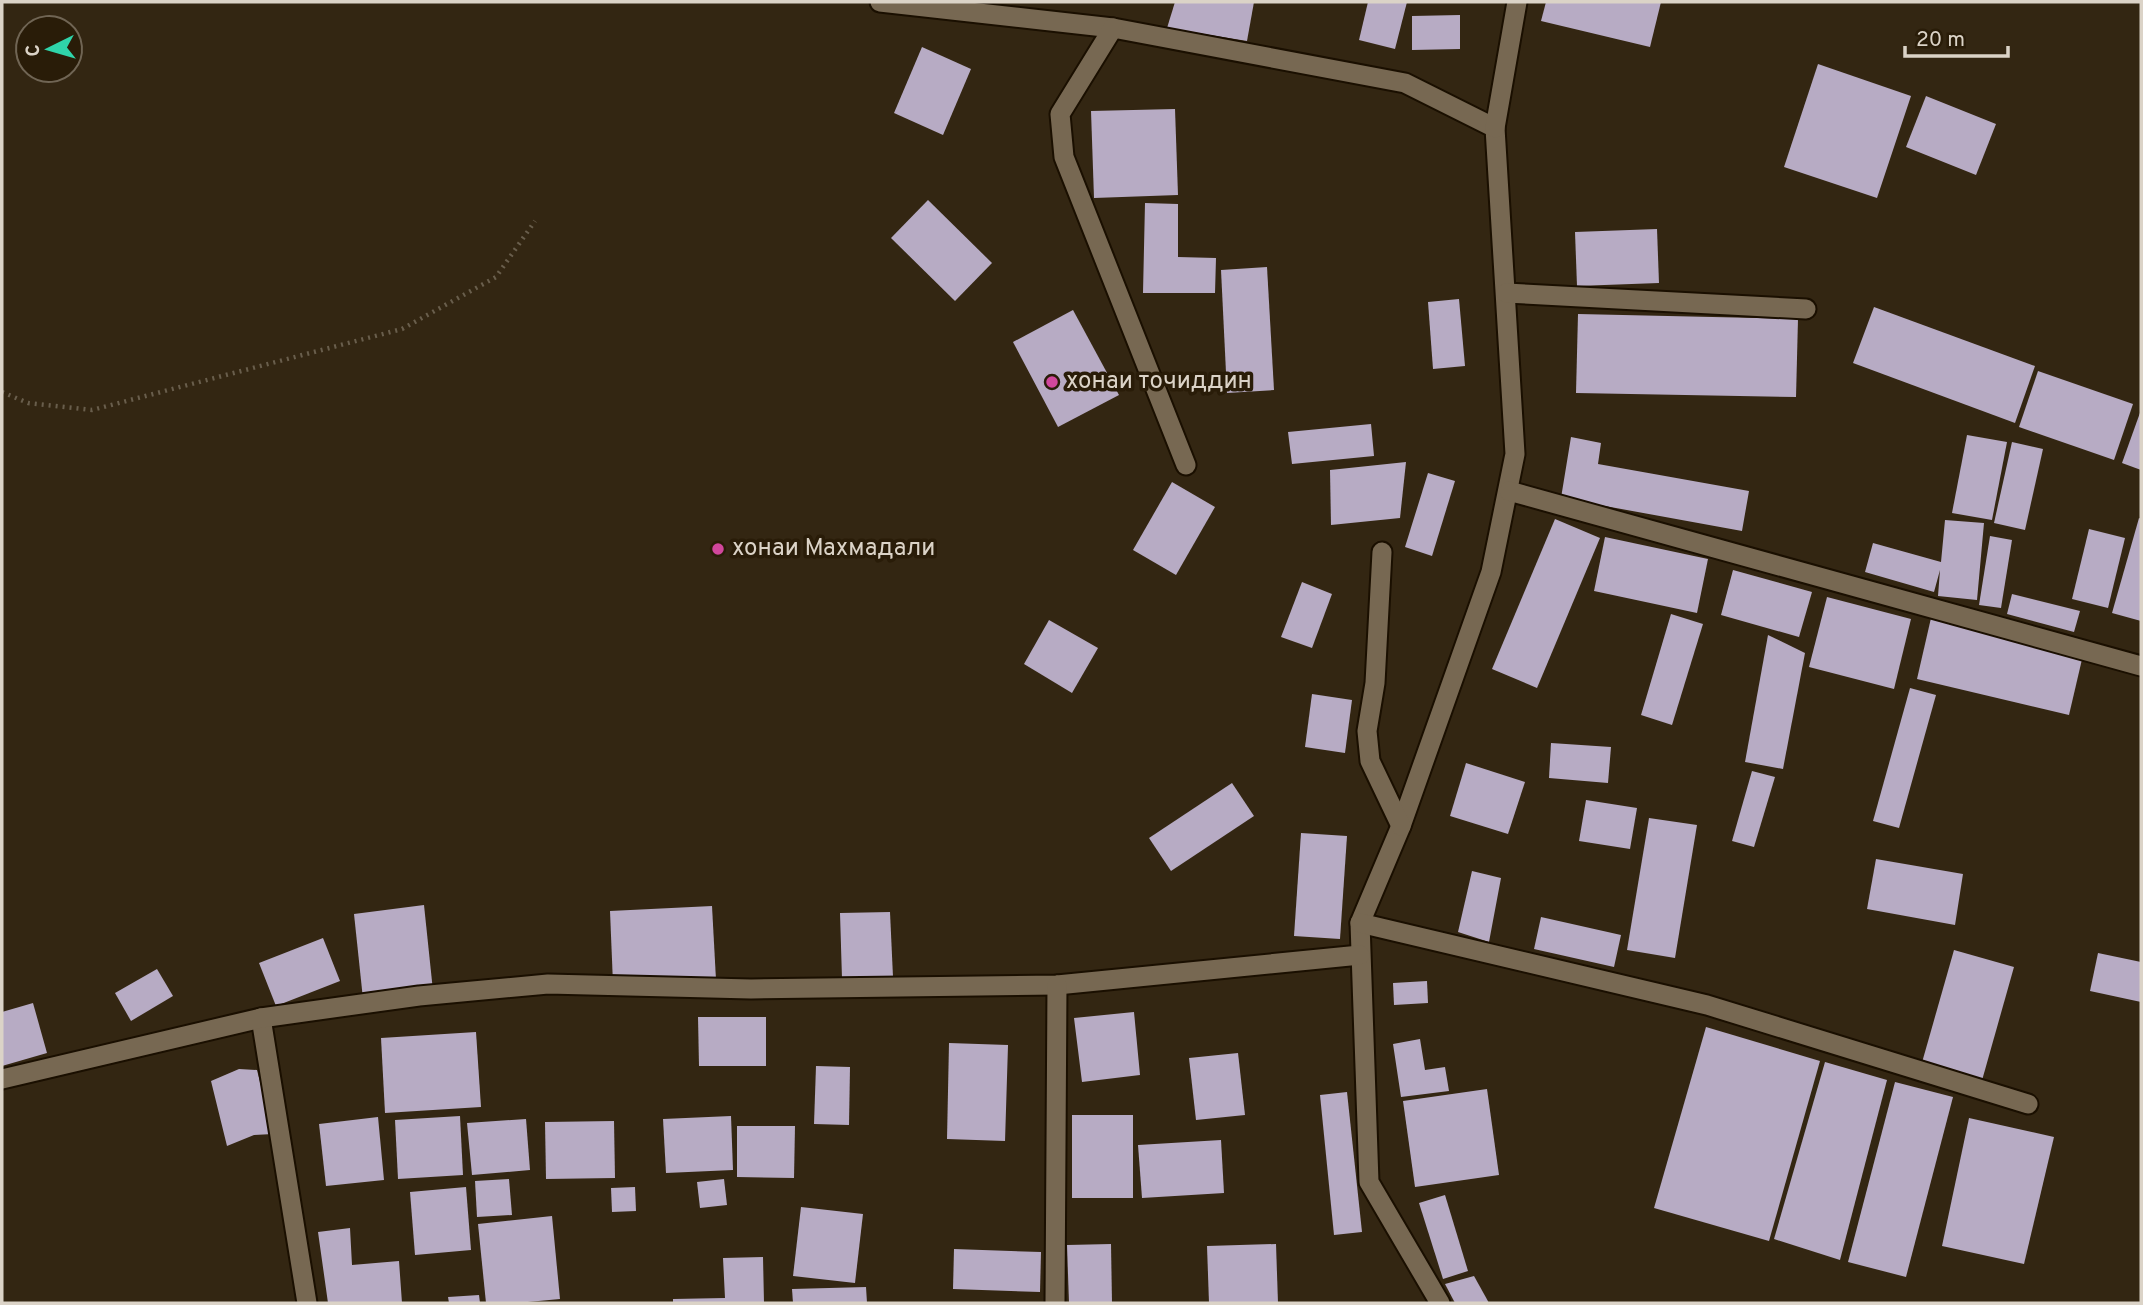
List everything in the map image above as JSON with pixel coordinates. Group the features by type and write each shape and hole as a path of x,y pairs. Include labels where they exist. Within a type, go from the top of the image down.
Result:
{"street":[{"path":"880,2 1113,29 1405,83 1495,128"},
{"path":"1440,1303 1369,1182 1360,923 1401,826 1491,572 1509,492 1515,454 1495,128 1517,2"},
{"path":"1113,29 1060,114 1063,157 1186,465"},
{"path":"1506,293 1806,309"},
{"path":"1509,492 2141,666"},
{"path":"1382,552 1376,683 1367,731 1370,761 1401,826"},
{"path":"1360,923 1707,1005 2028,1104"},
{"path":"2,1079 261,1018 419,996 548,984 751,989 1057,985 1360,955"},
{"path":"1055,1303 1057,985"},
{"path":"261,1018 307,1303"}],"path":[{"path":"2,392 28,403 92,410 402,329 496,277 535,221"}],"building":[{"path":"1175,2 1254,2 1247,41 1167,28"},
{"path":"1368,2 1407,2 1395,49 1359,40"},
{"path":"1546,2 1661,2 1650,47 1541,21"},
{"path":"1460,15 1460,49 1412,50 1412,16"},
{"path":"922,47 971,69 943,135 894,113"},
{"path":"1818,64 1911,96 1877,198 1784,167"},
{"path":"1926,96 1996,124 1976,175 1906,147"},
{"path":"1175,109 1178,195 1094,198 1091,111"},
{"path":"928,200 992,263 955,301 891,238"},
{"path":"1145,203 1178,204 1178,257 1216,258 1215,293 1143,293"},
{"path":"1657,229 1659,283 1577,286 1575,232"},
{"path":"1267,267 1274,390 1227,393 1221,270"},
{"path":"1459,299 1465,366 1433,369 1428,302"},
{"path":"1874,307 2035,366 2015,423 1853,363"},
{"path":"1073,310 1119,395 1058,427 1013,342"},
{"path":"1578,314 1798,319 1796,397 1576,393"},
{"path":"2038,371 2133,404 2114,460 2019,427"},
{"path":"2141,410 2141,470 2122,463"},
{"path":"1371,424 1374,456 1292,464 1288,432"},
{"path":"1967,435 2007,442 1992,520 1952,513"},
{"path":"1571,437 1601,443 1598,464 1749,491 1742,531 1561,498"},
{"path":"2012,442 2043,449 2025,530 1994,523"},
{"path":"1406,462 1400,518 1331,525 1330,470"},
{"path":"1428,473 1455,481 1432,556 1405,547"},
{"path":"1172,482 1215,507 1176,575 1133,550"},
{"path":"2139,518 2141,519 2141,621 2112,613"},
{"path":"1555,519 1600,538 1537,688 1492,669"},
{"path":"1945,520 1984,523 1977,600 1938,596 1940,570 1934,592 1865,572 1873,543 1941,562"},
{"path":"2089,529 2125,538 2108,608 2072,599"},
{"path":"1990,536 2012,540 2001,608 1979,605"},
{"path":"1605,537 1708,559 1697,613 1594,591"},
{"path":"1733,570 1812,592 1799,637 1721,615"},
{"path":"1302,582 1332,594 1312,648 1281,637"},
{"path":"2012,594 2080,611 2074,632 2007,614"},
{"path":"1827,597 1911,619 1894,689 1809,667"},
{"path":"1671,614 1703,624 1672,725 1641,715"},
{"path":"1931,618 2083,655 2069,715 1917,679"},
{"path":"1049,620 1098,648 1072,693 1024,664"},
{"path":"1768,635 1805,653 1783,769 1745,762"},
{"path":"1910,688 1936,695 1899,828 1873,821"},
{"path":"1312,694 1352,700 1345,753 1305,747"},
{"path":"1551,743 1611,747 1608,783 1549,778"},
{"path":"1466,763 1525,782 1508,834 1450,816"},
{"path":"1752,771 1775,777 1754,847 1732,841"},
{"path":"1232,783 1254,816 1171,871 1149,838"},
{"path":"1586,800 1637,808 1630,849 1579,841"},
{"path":"1649,818 1697,825 1675,958 1627,950"},
{"path":"1301,833 1347,836 1340,939 1294,936"},
{"path":"1876,859 1963,874 1955,925 1867,909"},
{"path":"1472,871 1501,878 1489,942 1458,932"},
{"path":"424,905 433,991 363,999 354,914"},
{"path":"712,906 716,980 613,984 610,911"},
{"path":"890,912 893,977 842,979 840,913"},
{"path":"1541,917 1621,935 1614,967 1534,949"},
{"path":"323,938 340,981 276,1006 259,963"},
{"path":"1954,950 2014,967 1981,1084 1921,1066"},
{"path":"2098,953 2141,962 2141,1002 2090,991"},
{"path":"157,969 173,996 131,1021 115,993"},
{"path":"1427,981 1428,1003 1394,1005 1393,983"},
{"path":"33,1003 47,1053 2,1066 2,1012"},
{"path":"1134,1012 1140,1075 1082,1082 1074,1018"},
{"path":"698,1017 766,1017 766,1066 699,1066"},
{"path":"1706,1027 1820,1061 1769,1241 1654,1208"},
{"path":"476,1032 481,1107 385,1113 381,1038"},
{"path":"1420,1039 1425,1070 1445,1067 1449,1091 1401,1097 1393,1044"},
{"path":"949,1043 1008,1045 1005,1141 947,1139"},
{"path":"1238,1053 1245,1115 1196,1120 1189,1058"},
{"path":"1825,1062 1887,1080 1840,1260 1774,1239"},
{"path":"816,1066 850,1067 849,1125 814,1124"},
{"path":"239,1069 257,1070 273,1134 254,1135 227,1146 211,1081"},
{"path":"1895,1082 1953,1097 1906,1277 1848,1262"},
{"path":"1487,1089 1499,1175 1415,1187 1403,1101"},
{"path":"1347,1092 1362,1232 1334,1235 1320,1095"},
{"path":"1072,1115 1133,1115 1133,1198 1072,1198"},
{"path":"460,1116 463,1175 398,1179 395,1120"},
{"path":"731,1116 733,1170 666,1173 663,1119"},
{"path":"378,1117 384,1180 326,1186 319,1124"},
{"path":"1969,1118 2054,1137 2024,1264 1942,1246"},
{"path":"526,1119 530,1170 472,1175 467,1123"},
{"path":"614,1121 615,1178 546,1179 545,1122"},
{"path":"737,1126 795,1126 794,1178 737,1177"},
{"path":"1221,1140 1224,1193 1142,1198 1138,1145"},
{"path":"509,1179 512,1215 477,1217 475,1181"},
{"path":"724,1179 727,1205 700,1208 697,1182"},
{"path":"466,1187 471,1250 415,1255 410,1192"},
{"path":"635,1187 636,1211 612,1212 611,1188"},
{"path":"1445,1195 1468,1271 1443,1279 1419,1203"},
{"path":"801,1207 863,1214 855,1283 793,1276"},
{"path":"552,1216 560,1299 486,1303 478,1224"},
{"path":"350,1228 352,1265 399,1261 402,1303 328,1303 318,1232"},
{"path":"1111,1244 1112,1303 1069,1303 1067,1245"},
{"path":"1276,1244 1278,1303 1209,1303 1207,1246"},
{"path":"954,1249 1041,1252 1040,1292 953,1289"},
{"path":"763,1257 764,1303 673,1303 673,1299 725,1298 723,1258"},
{"path":"1474,1276 1489,1303 1455,1303 1445,1284"},
{"path":"866,1287 867,1303 793,1303 792,1289"},
{"path":"479,1295 480,1303 449,1303 448,1297"}],"place":[{"name":"хонаи точиддин","path":"1052,382"},
{"name":"хонаи Махмадали","path":"718,549"}]}
